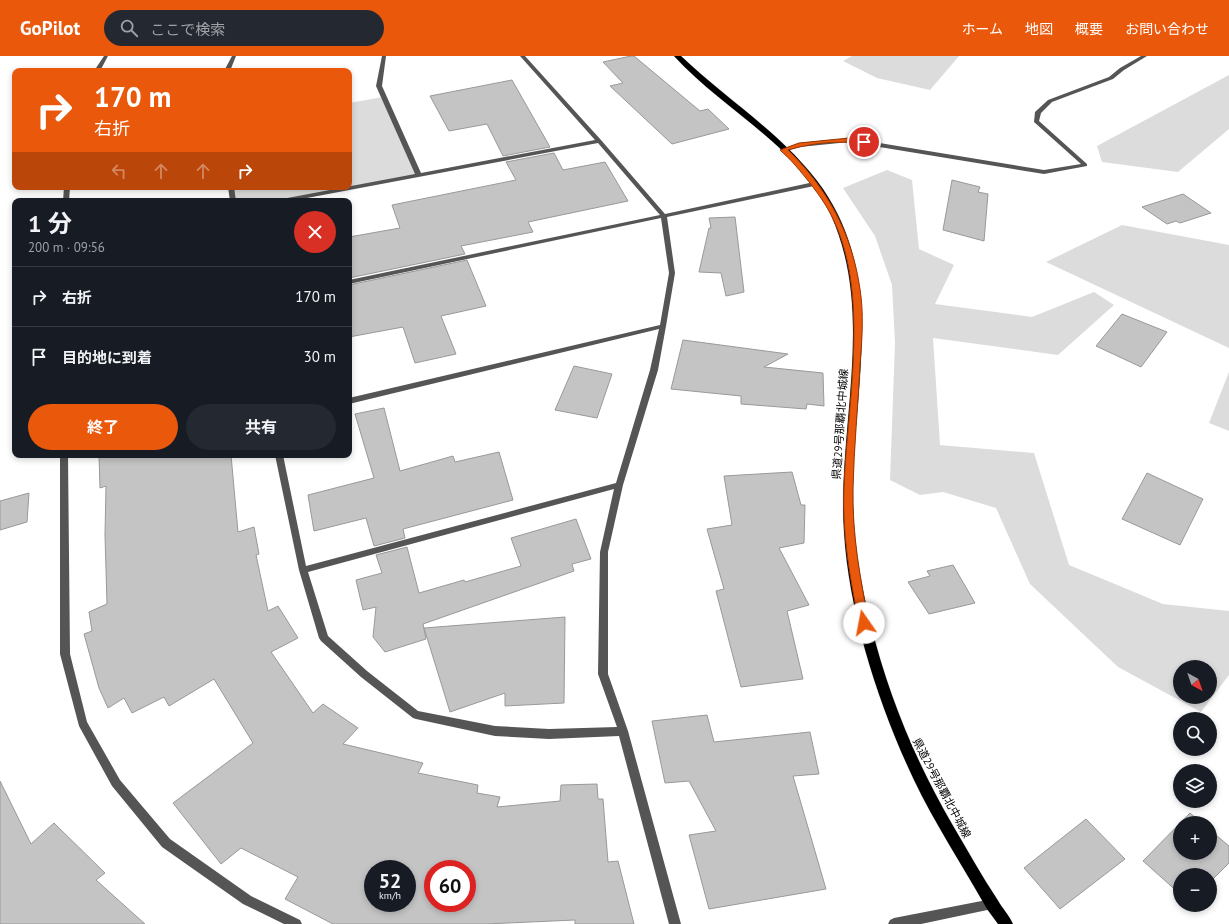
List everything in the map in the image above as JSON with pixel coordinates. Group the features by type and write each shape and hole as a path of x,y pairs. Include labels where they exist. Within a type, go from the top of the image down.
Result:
{"main road":[{"name":"県道29号那覇北中城線","path":"677,56 797,163 814,184 833,212 841,229 853,269 857,290 858,332 848,489 849,532 855,577 864,623 888,702 902,739 920,778 992,904 1006,924"}],"street":[{"path":"99,68 106,56"},
{"path":"228,68 234,56"},
{"path":"384,56 380,86 419,176"},
{"path":"522,56 664,216 672,273 654,370 619,485 604,552 603,674 623,731 675,924"},
{"path":"783,150 799,145 849,140 1044,172 1085,166 1036,121 1038,112 1050,101 1111,78 1122,69 1145,56"},
{"path":"352,188 599,141"},
{"path":"352,281 814,184"},
{"path":"298,198 342,190"},
{"path":"352,400 663,326"},
{"path":"64,458 65,654 82,723 116,783 166,843 247,900 296,924"},
{"path":"280,458 304,570 324,638 364,674 416,715 495,731 549,734 623,731"},
{"path":"304,570 619,485"},
{"path":"894,924 992,904"}],"shaded area":[{"path":"852,56 959,56 930,90 877,78 843,61"},
{"path":"1229,75 1229,129 1178,172 1102,162 1097,146"},
{"path":"383,97 419,176 352,188 352,102"},
{"path":"887,170 912,180 919,249 954,265 935,304 1032,317 1094,292 1114,305 1058,355 933,338 940,445 1034,453 1069,565 1163,604 1229,611 1229,675 1217,691 1217,660 1173,660 1173,697 1118,667 1030,584 996,508 943,492 920,495 890,480 895,343 892,285 875,236 843,188"},
{"path":"231,190 342,190 298,198 233,198"},
{"path":"1122,225 1229,245 1229,348 1046,262"},
{"path":"1229,372 1229,431 1209,423"},
{"path":"1186,704 1207,704 1201,712"}],"building":[{"path":"634,56 700,111 708,109 729,129 672,144 610,86 623,83 603,62"},
{"path":"512,80 550,147 503,156 487,124 449,131 430,96"},
{"path":"554,153 563,170 605,162 628,201 528,222 533,232 461,246 465,254 352,277 352,236 400,228 392,205 516,180 506,162"},
{"path":"952,180 980,187 978,192 988,194 984,241 943,230"},
{"path":"1183,194 1211,213 1180,223 1176,221 1167,224 1142,207"},
{"path":"735,217 744,292 726,296 721,273 699,272 709,228 711,228 709,218"},
{"path":"467,260 486,306 441,316 456,354 415,363 403,327 352,336 352,284"},
{"path":"1122,314 1167,332 1141,367 1096,346"},
{"path":"683,340 788,354 764,367 823,373 824,406 807,404 806,409 741,404 741,396 671,389"},
{"path":"574,366 612,374 597,418 555,410"},
{"path":"384,408 400,471 453,456 455,462 499,452 513,500 403,529 405,538 374,546 366,518 314,531 308,495 374,478 355,414"},
{"path":"99,458 231,458 238,532 254,527 259,554 256,555 268,611 278,606 298,638 271,652 313,713 323,704 358,728 343,744 423,763 418,773 478,785 477,793 500,797 497,807 560,801 561,785 597,784 598,799 603,799 608,862 618,861 634,924 575,924 575,920 486,924 333,924 285,899 298,877 241,848 221,864 173,803 253,743 214,679 169,706 164,697 132,713 124,698 108,708 99,688 84,634 92,631 89,612 107,604 105,535 106,486 100,488"},
{"path":"792,472 801,505 805,505 804,543 779,548 809,605 787,611 803,679 741,687 716,591 724,589 707,529 732,525 724,476"},
{"path":"1147,473 1203,499 1180,545 1122,519"},
{"path":"29,493 27,522 0,530 0,501"},
{"path":"576,519 591,559 572,564 574,571 423,624 426,639 385,652 373,637 376,607 363,610 356,580 382,573 376,555 407,547 419,593 521,566 511,538"},
{"path":"953,565 975,603 929,614 908,582 930,576 927,571"},
{"path":"565,617 564,703 505,706 505,693 450,712 424,628"},
{"path":"707,715 714,742 810,732 819,774 793,776 826,889 709,909 689,835 716,831 689,781 665,783 652,721"},
{"path":"0,781 31,844 54,823 105,873 96,880 145,924 0,924"},
{"path":"1086,819 1125,859 1060,909 1024,868"},
{"path":"1173,830 1173,860 1217,860 1217,836 1229,846 1229,863 1217,875 1217,868 1173,868 1173,888 1143,861"}],"route":[{"path":"864,142 849,140 799,145 783,150 797,163 814,184 833,212 848,249 857,290 858,332 848,489 849,532 855,577 864,623"}]}
